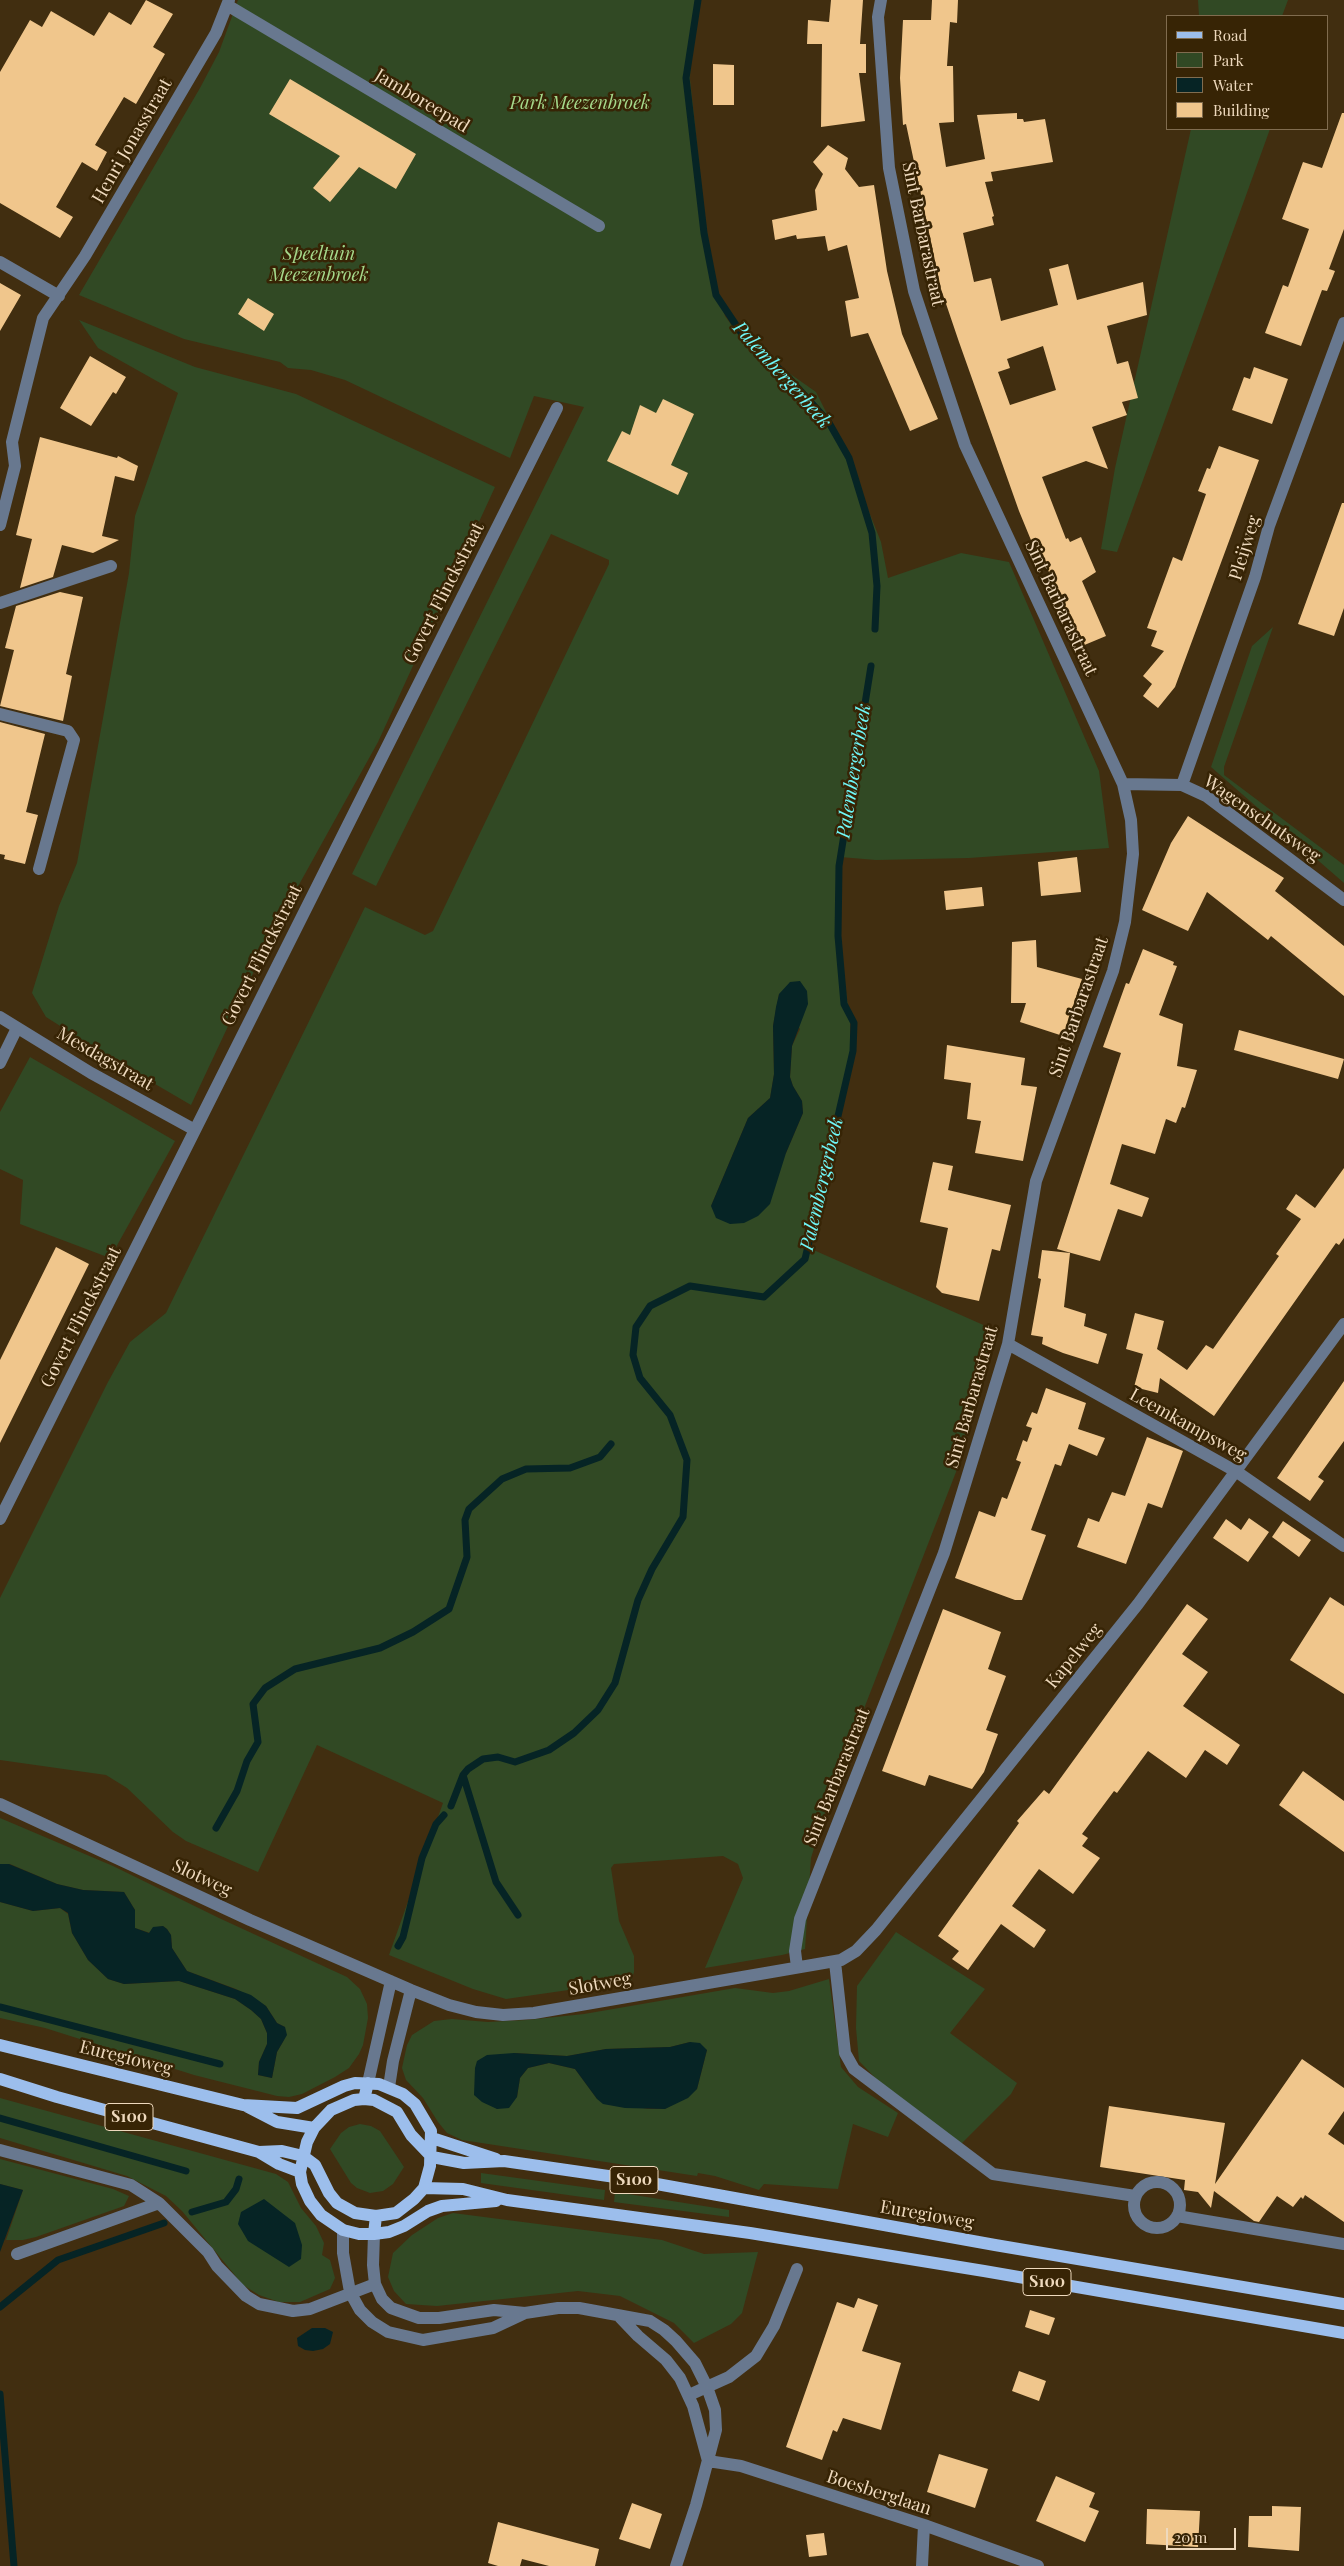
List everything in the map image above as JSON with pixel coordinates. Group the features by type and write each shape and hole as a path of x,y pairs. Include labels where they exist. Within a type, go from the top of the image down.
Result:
{"main road":[{"name":"Euregioweg","path":"0,2045 243,2104 297,2108 344,2086 368,2082"},
{"name":"S100","path":"0,2079 57,2097 259,2152 279,2164 300,2172"},
{"path":"303,2156 315,2165 329,2193 337,2203 355,2213 376,2216 396,2212 424,2188 432,2157 432,2138 426,2120 416,2104 389,2087 368,2082 364,2099"},
{"path":"376,2216 374,2234 359,2234 343,2230 321,2215 310,2201 302,2184 300,2172 303,2156 314,2128 331,2110 354,2100 374,2100 397,2112 411,2135 432,2157"},
{"name":"Euregioweg","path":"243,2104 277,2122 314,2128"},
{"name":"Euregioweg","path":"432,2138 504,2162"},
{"name":"S100","path":"259,2152 282,2150 303,2156"},
{"name":"Euregioweg","path":"432,2157 464,2163 504,2162 629,2179 995,2245 1344,2304"},
{"name":"S100","path":"424,2188 463,2189 507,2200 750,2233 994,2272 1344,2333"},
{"name":"S100","path":"374,2234 389,2232 404,2226 428,2211 456,2204 507,2200"}],"street":[{"name":"Sint Barbarastraat","path":"797,1967 795,1951 800,1919 944,1553 1008,1344 1036,1181 1113,971 1125,922 1133,854 1131,820 1124,784 965,445 914,291 889,168 878,17 881,0"},
{"name":"Jamboreepad","path":"228,3 599,226"},
{"name":"Henri Jonasstraat","path":"0,526 15,466 12,442 43,318 85,256 216,33 228,3"},
{"path":"0,262 59,296"},
{"name":"Pleijweg","path":"1182,785 1255,577 1270,526 1344,323"},
{"name":"Govert Flinckstraat","path":"0,1519 557,408"},
{"path":"0,603 111,566"},
{"path":"0,714 68,731 74,740 39,869"},
{"name":"Wagenschutsweg","path":"1124,784 1182,785 1206,796 1344,900"},
{"name":"Mesdagstraat","path":"0,1017 91,1073 195,1130"},
{"path":"0,1063 17,1028"},
{"name":"Kapelweg","path":"797,1967 834,1962 856,1952 876,1930 1138,1604 1237,1472 1344,1324"},
{"name":"Leemkampsweg","path":"1008,1344 1237,1472 1344,1546"},
{"name":"Slotweg","path":"0,1804 250,1920 411,1990 464,2010 503,2016 549,2010 797,1967"},
{"path":"834,1962 845,2053 854,2069 993,2174 1134,2196"},
{"path":"368,2082 391,1980"},
{"path":"389,2087 393,2061 411,1990"},
{"path":"0,2150 131,2185 159,2203 208,2252 217,2266 246,2296 259,2304 293,2311 310,2309 328,2303 350,2292 375,2284"},
{"path":"1152,2182 1167,2183 1173,2187 1180,2201 1177,2216 1166,2226 1150,2227 1138,2219 1134,2212 1134,2196 1139,2189 1152,2182"},
{"path":"18,2254 159,2203"},
{"path":"1177,2216 1344,2244"},
{"path":"343,2230 343,2253 350,2292 360,2310 372,2322 388,2332 423,2340 493,2328 525,2313"},
{"path":"374,2234 373,2265 375,2284 382,2299 391,2308 419,2318 439,2318 494,2310 525,2313 558,2308 579,2308 650,2321 664,2330 689,2354 707,2388 715,2410 716,2430 696,2505 676,2566"},
{"path":"689,2395 729,2377 756,2356 774,2326 797,2269"},
{"path":"618,2315 638,2336 666,2360 689,2395 708,2461"},
{"name":"Boesberglaan","path":"708,2461 741,2466 924,2526 1038,2566"},
{"path":"922,2566 924,2526"}],"green space":[{"path":"238,0 698,0 691,43 690,79 704,210 714,281 725,316 742,340 816,392 842,444 881,542 888,578 961,553 1009,562 1099,771 1109,848 969,858 876,860 840,857 836,888 839,943 850,1020 850,1060 809,1248 997,1331 956,1472 830,1796 811,1858 805,1949 782,1955 705,1968 743,1878 738,1864 723,1856 614,1864 611,1868 619,1921 634,1956 634,1972 631,1981 506,1999 473,1989 389,1955 443,1803 317,1745 258,1872 186,1841 173,1832 127,1788 106,1775 0,1760 0,1598 108,1382 130,1342 166,1313 365,907 425,935 433,931 609,564 609,560 551,534 376,886 352,874 584,407 534,396 510,458 345,380 311,370 288,368 280,362 184,339 79,295 200,88 219,52","holes":["779,994 800,1029 792,1046 790,1077 802,1101 803,1113 786,1153 711,1206 748,1118 770,1098 774,1074 773,1026"]},
{"path":"1198,0 1288,0 1282,15 1199,15"},
{"path":"1191,130 1270,130 1117,552 1101,549 1115,468"},
{"path":"79,320 195,367 296,394 495,487 378,742 270,937 191,1105 46,1017 32,993 59,906 77,863 129,573 135,516 178,393 98,348"},
{"path":"1273,627 1224,767 1224,775 1344,865 1344,883 1211,767 1252,646"},
{"path":"30,1057 175,1141 110,1258 20,1224 23,1180 0,1169 0,1112"},
{"path":"0,1818 113,1866 219,1918 347,1977 360,1989 367,2004 368,2018 363,2045 359,2054 349,2068 302,2094 289,2097 277,2096 194,2075 45,2028 0,2018 0,1902 33,1911 60,1908 68,1914 72,1933 88,1960 108,1979 124,1984 179,1981 235,1999 261,2019 267,2033 267,2044 259,2062 258,2075 272,2078 277,2052 284,2040 285,2027 277,2023 266,2006 236,1989 187,1971 172,1948 171,1935 163,1926 153,1928 150,1933 135,1928 135,1910 124,1892 83,1890 57,1884 10,1864 0,1864"},
{"path":"896,1932 985,1989 950,2033 1017,2083 1011,2094 959,2146 891,2094 859,2061 856,2028 857,1986"},
{"path":"829,1979 841,2067 858,2087 898,2113 888,2137 853,2124 838,2189 764,2184 759,2190 715,2176 698,2173 697,2176 462,2140 447,2133 423,2098 406,2080 402,2068 407,2045 412,2035 434,2021 452,2019 488,2022 584,2014 735,1988 773,1993 789,1991","holes":["690,2042 707,2050 697,2089 665,2109 648,2109 597,2099 575,2069 549,2063 528,2068 520,2078 517,2097 497,2109 492,2105 514,2053 567,2056 606,2049 670,2047"]},
{"path":"0,2098 276,2174 288,2182 301,2208 316,2226 324,2243 322,2255 330,2260 335,2278 330,2289 300,2302 279,2302 259,2295 243,2285 182,2211 166,2196 127,2176 0,2138"},
{"path":"360,2124 371,2126 380,2131 404,2167 393,2184 383,2191 370,2193 357,2188 351,2183 330,2149 341,2133 349,2127"},
{"path":"0,2159 113,2189 129,2196 124,2206 36,2237 23,2240 6,2240 23,2190 0,2184"},
{"path":"481,2173 605,2190 604,2200 481,2183"},
{"path":"615,2192 729,2210 729,2217 614,2202"},
{"path":"453,2213 662,2240 704,2254 758,2252 742,2313 731,2324 694,2343 674,2323 620,2296 578,2291 437,2306 406,2304 394,2291 388,2277 393,2253 412,2235 438,2218"}],"water":[{"path":"800,981 807,991 808,1004 792,1046 790,1077 802,1101 803,1113 786,1153 770,1204 758,1216 744,1223 730,1224 716,1218 711,1206 748,1118 770,1098 774,1074 773,1026 779,994 790,982"},
{"path":"0,1864 9,1864 57,1884 83,1890 124,1892 135,1910 135,1928 149,1933 153,1927 163,1926 171,1935 172,1948 187,1971 251,1995 266,2006 277,2023 285,2027 287,2035 277,2052 272,2078 258,2075 259,2062 267,2044 267,2033 261,2019 251,2010 235,1999 179,1981 124,1984 108,1979 88,1960 72,1933 68,1913 60,1908 33,1911 0,1902"},
{"path":"690,2042 700,2043 707,2050 697,2089 688,2098 665,2109 625,2108 603,2104 597,2099 575,2069 549,2063 528,2068 520,2078 517,2097 509,2108 497,2109 482,2102 474,2095 477,2061 487,2055 514,2053 567,2056 606,2049 670,2047"},
{"path":"0,2184 23,2190 0,2252"},
{"path":"264,2199 295,2223 302,2245 301,2259 289,2267 248,2241 238,2224 241,2212"},
{"path":"312,2328 325,2328 333,2332 330,2344 323,2349 313,2351 305,2350 298,2346 297,2338"}],"building":[{"path":"146,0 173,14 153,47 165,54 136,104 124,97 95,145 107,152 97,171 82,162 56,207 73,217 60,238 0,203 0,72 30,20 42,27 51,11 94,36 109,12 131,25"},
{"path":"831,0 863,0 860,44 866,44 866,73 859,73 865,121 821,127 822,44 807,44 808,20 829,22"},
{"path":"932,0 958,0 957,23 950,22 947,66 953,66 954,122 939,123 946,167 985,159 977,115 1017,113 1017,119 1023,119 1024,122 1045,119 1053,162 991,172 993,181 985,182 994,216 992,217 994,225 963,233 974,282 991,278 1001,321 1058,305 1049,269 1068,264 1077,300 1143,282 1147,315 1107,326 1117,364 1128,361 1138,398 1122,402 1127,415 1092,427 1108,469 1086,461 1042,477 1066,539 1068,538 1070,542 1081,537 1096,572 1082,581 1106,636 1082,646 1036,543 1033,545 1019,511 941,289 906,124 903,125 900,78 903,20 931,20","holes":["1043,346 1056,390 1010,405 998,372 1010,368 1007,359"]},
{"path":"713,64 734,65 734,105 713,105"},
{"path":"290,79 416,154 396,189 359,167 330,202 313,188 340,156 269,114"},
{"path":"1342,113 1344,113 1344,229 1329,269 1335,271 1327,291 1322,290 1301,346 1265,333 1283,285 1288,287 1309,229 1282,219 1303,162 1322,168"},
{"path":"828,145 848,158 845,169 859,187 874,185 887,271 902,334 938,419 910,431 868,333 851,337 845,301 859,298 847,245 828,251 825,236 797,239 796,235 775,240 772,220 817,210 815,190 823,174 813,162"},
{"path":"0,283 21,295 0,331"},
{"path":"248,298 274,314 264,331 238,314"},
{"path":"90,356 126,377 116,394 113,392 91,426 60,408"},
{"path":"1254,367 1288,379 1272,424 1232,410 1244,377 1250,379"},
{"path":"663,399 694,414 671,465 688,473 678,495 607,461 622,431 630,435 640,405 656,413"},
{"path":"40,437 117,458 118,456 138,466 134,481 115,476 102,536 119,540 93,553 62,545 53,577 20,588 32,539 16,535"},
{"path":"1219,446 1259,460 1175,687 1158,708 1143,696 1152,684 1143,676 1164,651 1151,646 1157,631 1147,628 1173,557 1182,561 1206,494 1198,491 1207,468 1210,469"},
{"path":"1342,503 1344,503 1344,608 1334,636 1298,624"},
{"path":"60,592 83,597 66,674 72,676 63,721 0,706 14,650 5,648 16,606"},
{"path":"0,722 45,734 26,812 38,815 25,864 4,859 5,855 0,854"},
{"path":"1188,816 1284,878 1275,891 1344,946 1344,996 1271,936 1268,940 1207,892 1188,931 1142,910 1171,843"},
{"path":"1077,857 1081,892 1041,896 1038,862"},
{"path":"982,887 984,906 946,910 944,891"},
{"path":"1036,940 1037,967 1082,979 1063,1036 1020,1022 1026,1003 1011,1003 1012,942"},
{"path":"1143,949 1174,962 1173,965 1177,966 1159,1015 1183,1024 1177,1066 1197,1070 1185,1108 1182,1107 1176,1123 1166,1119 1155,1154 1122,1144 1110,1184 1149,1198 1142,1217 1118,1209 1100,1261 1057,1249 1121,1053 1103,1047 1126,983 1129,984"},
{"path":"1239,1030 1344,1059 1338,1079 1234,1050"},
{"path":"947,1045 1025,1058 1021,1085 1037,1087 1023,1161 975,1153 981,1121 967,1119 971,1083 944,1079"},
{"path":"933,1162 953,1166 948,1190 1011,1205 1000,1251 992,1249 979,1301 942,1293 936,1287 948,1228 920,1222"},
{"path":"1344,1168 1344,1238 1339,1245 1336,1243 1214,1416 1160,1378 1158,1393 1134,1387 1143,1354 1126,1349 1135,1313 1164,1321 1157,1349 1187,1370 1206,1345 1213,1349 1279,1256 1276,1254 1301,1219 1286,1209 1296,1194 1315,1208"},
{"path":"56,1247 89,1264 0,1443 0,1360"},
{"path":"1042,1250 1070,1253 1064,1307 1086,1314 1084,1326 1107,1334 1098,1364 1042,1344 1043,1337 1031,1335 1041,1279 1038,1278"},
{"path":"1344,1381 1344,1441 1318,1477 1324,1481 1310,1501 1277,1478"},
{"path":"1046,1388 1086,1403 1078,1429 1105,1438 1097,1456 1069,1444 1061,1466 1055,1464 1031,1530 1046,1535 1022,1600 1015,1600 955,1578 979,1511 995,1517 1002,1497 1007,1499 1021,1462 1016,1460 1023,1440 1027,1442 1032,1428 1026,1426 1032,1412 1037,1414"},
{"path":"1147,1437 1183,1451 1162,1508 1148,1503 1126,1564 1077,1547 1088,1518 1099,1522 1112,1492 1125,1496"},
{"path":"1249,1518 1269,1532 1248,1562 1213,1538 1226,1519 1241,1530"},
{"path":"1283,1521 1311,1540 1299,1557 1272,1537"},
{"path":"1330,1597 1344,1606 1344,1694 1290,1660"},
{"path":"1187,1604 1208,1619 1182,1654 1208,1672 1183,1706 1240,1745 1227,1765 1205,1750 1186,1778 1148,1751 1117,1793 1114,1791 1082,1834 1088,1838 1082,1846 1100,1858 1073,1894 1039,1869 1012,1906 1046,1930 1034,1948 1001,1924 968,1970 952,1959 959,1951 938,1936 1019,1823 1017,1821 1044,1790 1049,1794"},
{"path":"943,1609 1001,1632 988,1669 1006,1676 986,1730 998,1734 984,1772 972,1789 929,1775 925,1786 882,1771"},
{"path":"1303,1771 1344,1801 1344,1852 1279,1805"},
{"path":"1302,2059 1344,2088 1344,2111 1328,2134 1344,2145 1344,2222 1305,2195 1293,2207 1277,2196 1259,2222 1254,2221 1214,2191 1211,2208 1198,2192 1184,2190 1185,2180 1100,2167 1109,2106 1225,2123 1215,2184"},
{"path":"858,2298 878,2305 862,2351 901,2363 881,2430 843,2418 837,2432 833,2430 822,2460 786,2447 837,2302 854,2308"},
{"path":"1030,2310 1055,2318 1049,2335 1025,2327"},
{"path":"1019,2371 1046,2381 1039,2401 1012,2391"},
{"path":"939,2454 988,2469 975,2508 927,2492"},
{"path":"1056,2476 1095,2493 1089,2507 1099,2511 1085,2542 1036,2521"},
{"path":"632,2503 662,2514 650,2549 619,2539"},
{"path":"1272,2506 1301,2507 1299,2551 1248,2547 1249,2516 1272,2516"},
{"path":"1147,2509 1200,2511 1198,2547 1146,2544"},
{"path":"498,2522 599,2549 595,2566 549,2566 522,2559 520,2566 498,2566 488,2563"},
{"path":"824,2533 827,2555 809,2557 806,2535"}],"waterway":[{"name":"Palembergerbeek","path":"698,0 686,78 704,233 716,295 742,334 787,376 828,421 849,458 872,533 877,586 875,629"},
{"name":"Palembergerbeek","path":"451,1806 463,1775 468,1769 483,1759 498,1757 515,1762 549,1750 574,1733 598,1710 615,1683 638,1600 652,1569 683,1517 687,1460 670,1415 640,1378 633,1355 636,1327 650,1306 690,1286 764,1297 805,1259 853,1051 854,1023 844,1004 838,936 839,866 871,666"},
{"name":"Palembergerbeek","path":"216,1828 237,1791 247,1761 258,1742 253,1704 265,1688 295,1669 380,1648 413,1632 449,1609 467,1557 465,1520 469,1509 502,1479 526,1469 570,1468 600,1457 611,1444"},
{"path":"463,1775 496,1882 518,1915"},
{"name":"Palembergerbeek","path":"398,1946 403,1937 422,1858 436,1824 444,1815"},
{"path":"0,2007 220,2064"},
{"path":"0,2118 186,2171"},
{"name":"Palembergerbeek","path":"192,2212 226,2202 236,2189 239,2179"},
{"name":"Palembergerbeek","path":"0,2307 58,2260 164,2223"},
{"name":"Palembergerbeek","path":"0,2394 14,2566"}],"park label":[{"name":"Park Meezenbroek","path":"580,103"},
{"name":"Speeltuin Meezenbroek","path":"319,264"}]}
